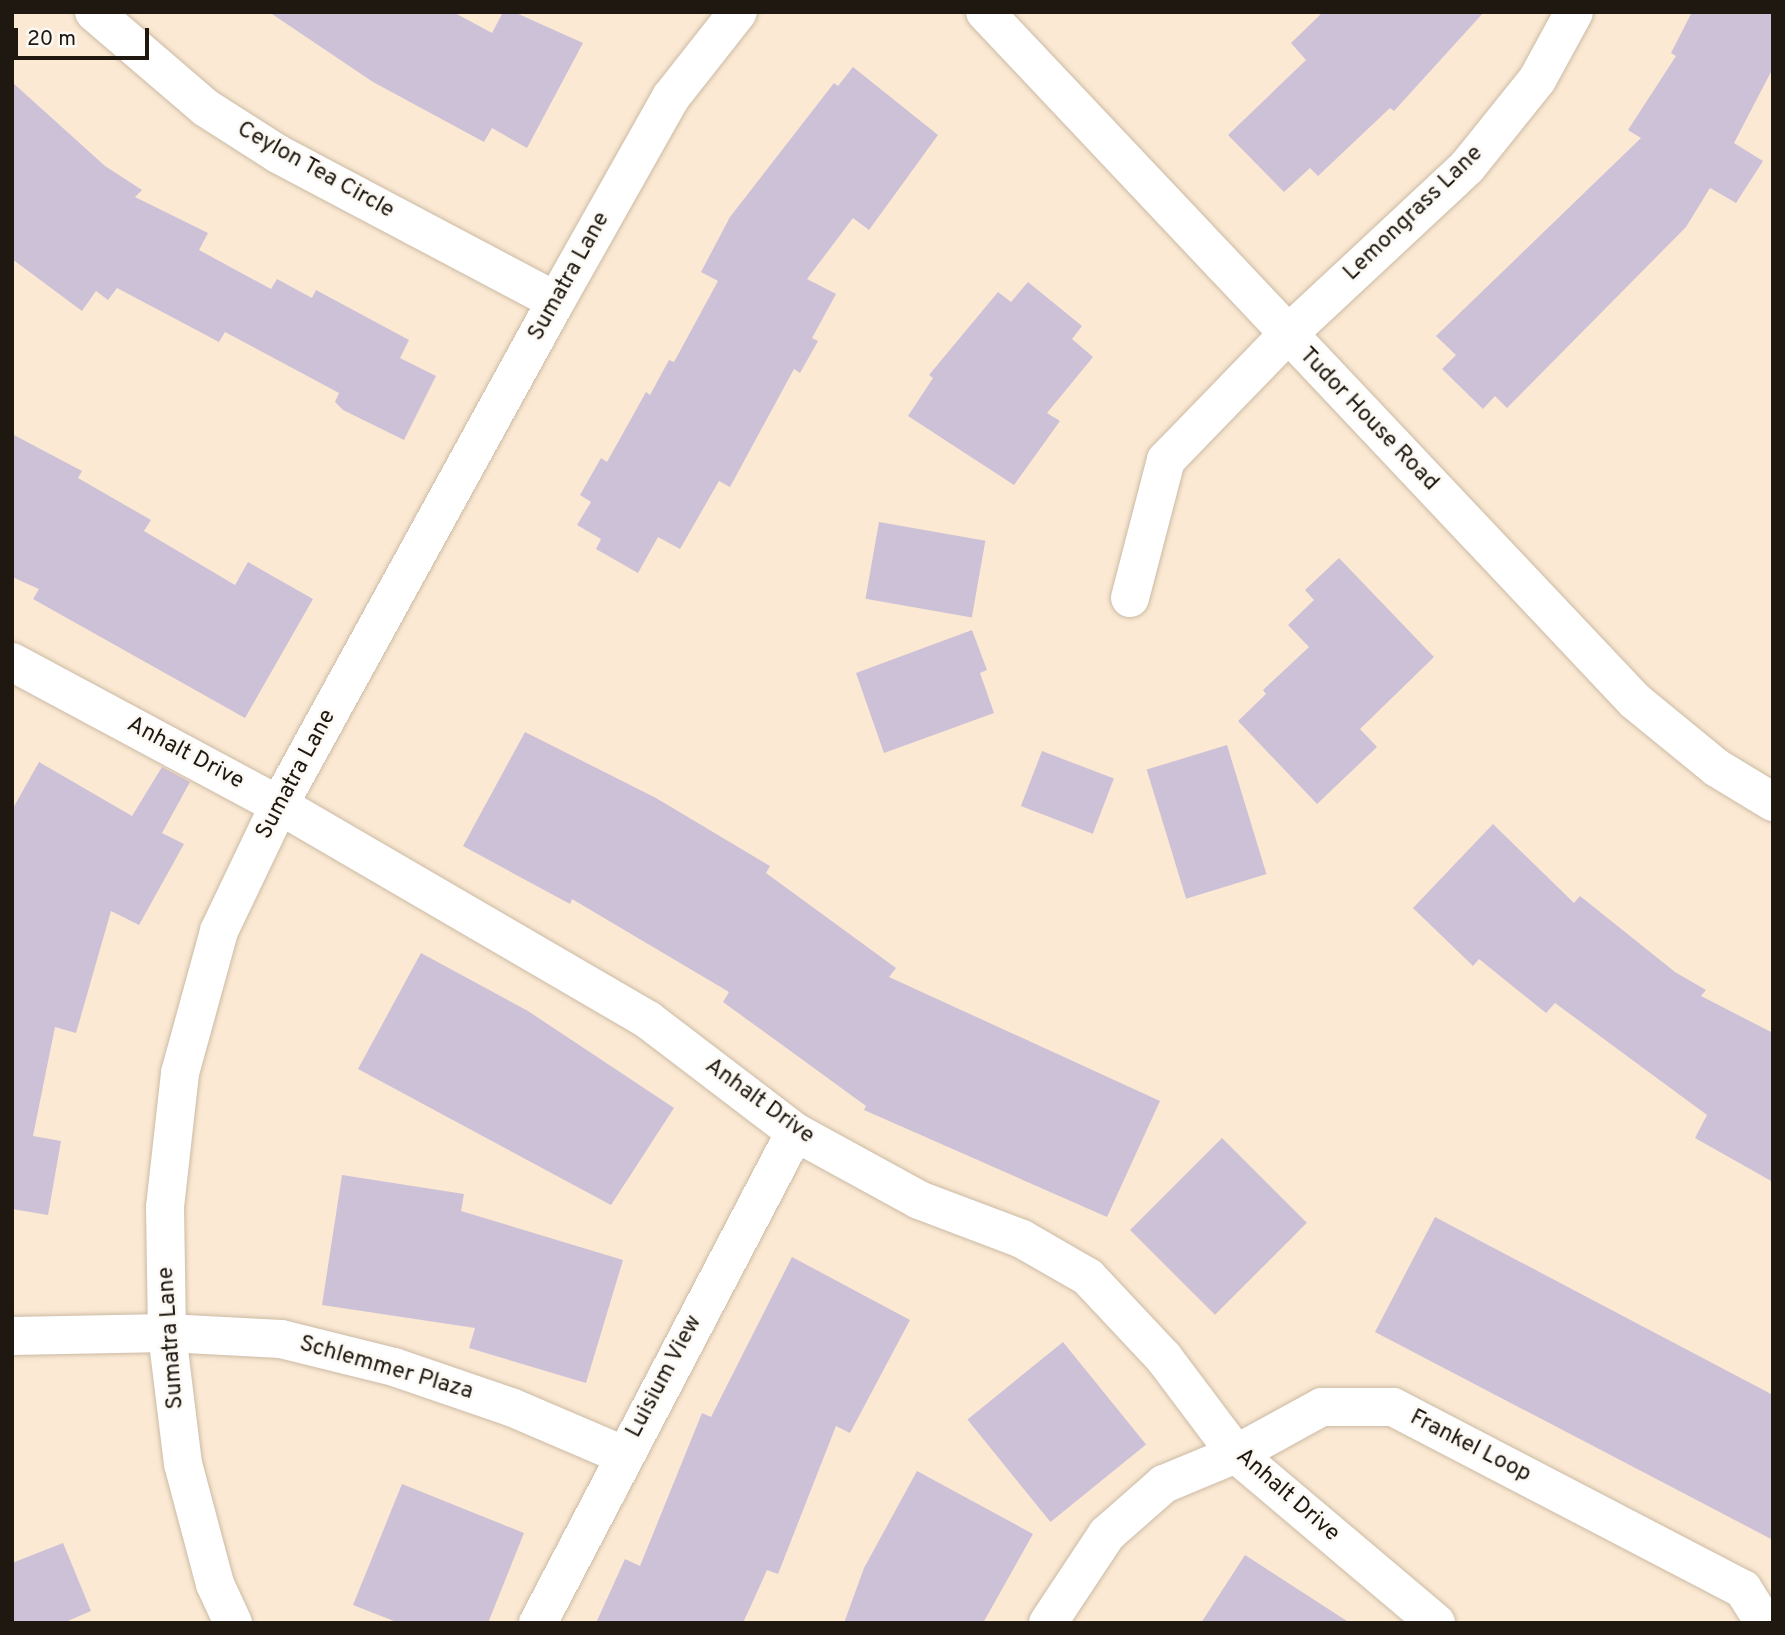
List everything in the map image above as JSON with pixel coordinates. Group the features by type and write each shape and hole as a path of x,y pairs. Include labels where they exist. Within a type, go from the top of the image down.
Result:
{"street":[{"name":"Ceylon Tea Circle","path":"94,12 206,108 278,154 556,300"},
{"name":"Sumatra Lane","path":"233,1623 215,1584 183,1464 167,1333 165,1207 180,1073 219,930 279,805 556,300 671,97 738,12"},
{"name":"Tudor House Road","path":"985,12 1635,701 1717,768 1773,802"},
{"name":"Lemongrass Lane","path":"1130,598 1166,460 1287,335 1467,167 1537,80 1574,12"},
{"name":"Anhalt Drive","path":"12,662 279,805 648,1020 795,1132 919,1200 1022,1239 1088,1277 1164,1358 1236,1454 1436,1623"},
{"name":"Luisium View","path":"538,1623 623,1455 795,1132"},
{"name":"Schlemmer Plaza","path":"12,1336 167,1333 281,1339 394,1367 511,1407 623,1455"},
{"name":"Frankel Loop","path":"1048,1623 1107,1534 1164,1484 1236,1454 1322,1407 1393,1407 1743,1589 1764,1623"}],"building":[{"path":"269,12 453,12 492,33 503,12 514,12 583,43 527,148 492,128 484,142 373,82"},
{"path":"1323,12 1484,12 1394,111 1390,108 1318,176 1310,168 1284,192 1228,135 1306,60 1291,43"},
{"path":"1692,12 1773,12 1773,68 1734,143 1763,161 1736,203 1710,188 1686,227 1507,408 1495,396 1483,409 1442,369 1456,355 1436,336 1641,138 1628,130 1676,56 1671,53"},
{"path":"853,67 938,135 869,230 853,218 807,279 836,294 812,338 818,341 800,373 794,369 730,487 719,481 680,549 658,537 638,573 596,549 601,539 577,525 591,502 580,495 601,458 607,462 646,392 650,395 669,360 674,362 718,281 701,272 730,217 834,83 838,86"},
{"path":"12,82 105,166 142,190 135,197 208,233 199,250 271,289 277,279 312,298 316,290 409,340 400,358 436,376 404,440 343,410 335,402 339,393 225,332 219,342 117,288 108,300 96,291 82,311 12,259"},
{"path":"1028,282 1082,326 1072,339 1093,357 1047,413 1060,421 1014,485 908,416 933,378 929,375 998,292 1011,302"},
{"path":"12,434 82,471 78,478 151,520 144,531 235,585 248,562 313,599 245,718 33,599 39,589 12,577"},
{"path":"879,522 985,541 972,618 865,599"},
{"path":"1339,558 1434,657 1360,729 1377,747 1317,804 1238,721 1266,694 1263,690 1309,647 1288,625 1314,600 1305,590"},
{"path":"972,630 987,670 980,673 994,713 884,753 856,673"},
{"path":"525,732 656,798 770,866 766,873 896,968 889,977 1160,1101 1107,1217 864,1110 866,1106 723,1002 729,992 572,899 570,904 463,846"},
{"path":"1227,745 1266,874 1186,899 1147,770"},
{"path":"1042,751 1114,779 1093,834 1021,806"},
{"path":"39,762 132,816 162,767 190,782 162,833 184,844 139,925 111,911 76,1033 55,1027 33,1136 61,1141 48,1215 12,1209 12,810"},
{"path":"1493,824 1574,903 1580,896 1675,972 1706,990 1701,996 1773,1033 1773,1182 1695,1138 1707,1115 1555,1003 1546,1013 1479,959 1473,966 1413,908"},
{"path":"421,953 528,1011 674,1108 611,1205 358,1069"},
{"path":"1222,1138 1307,1223 1215,1315 1130,1230"},
{"path":"342,1175 464,1194 461,1211 623,1260 586,1383 469,1348 475,1328 322,1305"},
{"path":"1435,1217 1773,1395 1773,1540 1375,1332"},
{"path":"792,1257 910,1320 850,1433 836,1426 778,1574 767,1570 743,1623 596,1623 625,1559 640,1566 702,1413 711,1417"},
{"path":"1063,1342 1146,1445 1050,1522 967,1419"},
{"path":"917,1471 1033,1534 983,1623 844,1623 864,1568"},
{"path":"402,1484 524,1533 488,1623 399,1623 353,1605"},
{"path":"63,1543 91,1611 63,1623 12,1623 12,1563"},
{"path":"1245,1555 1350,1623 1201,1623"}]}
